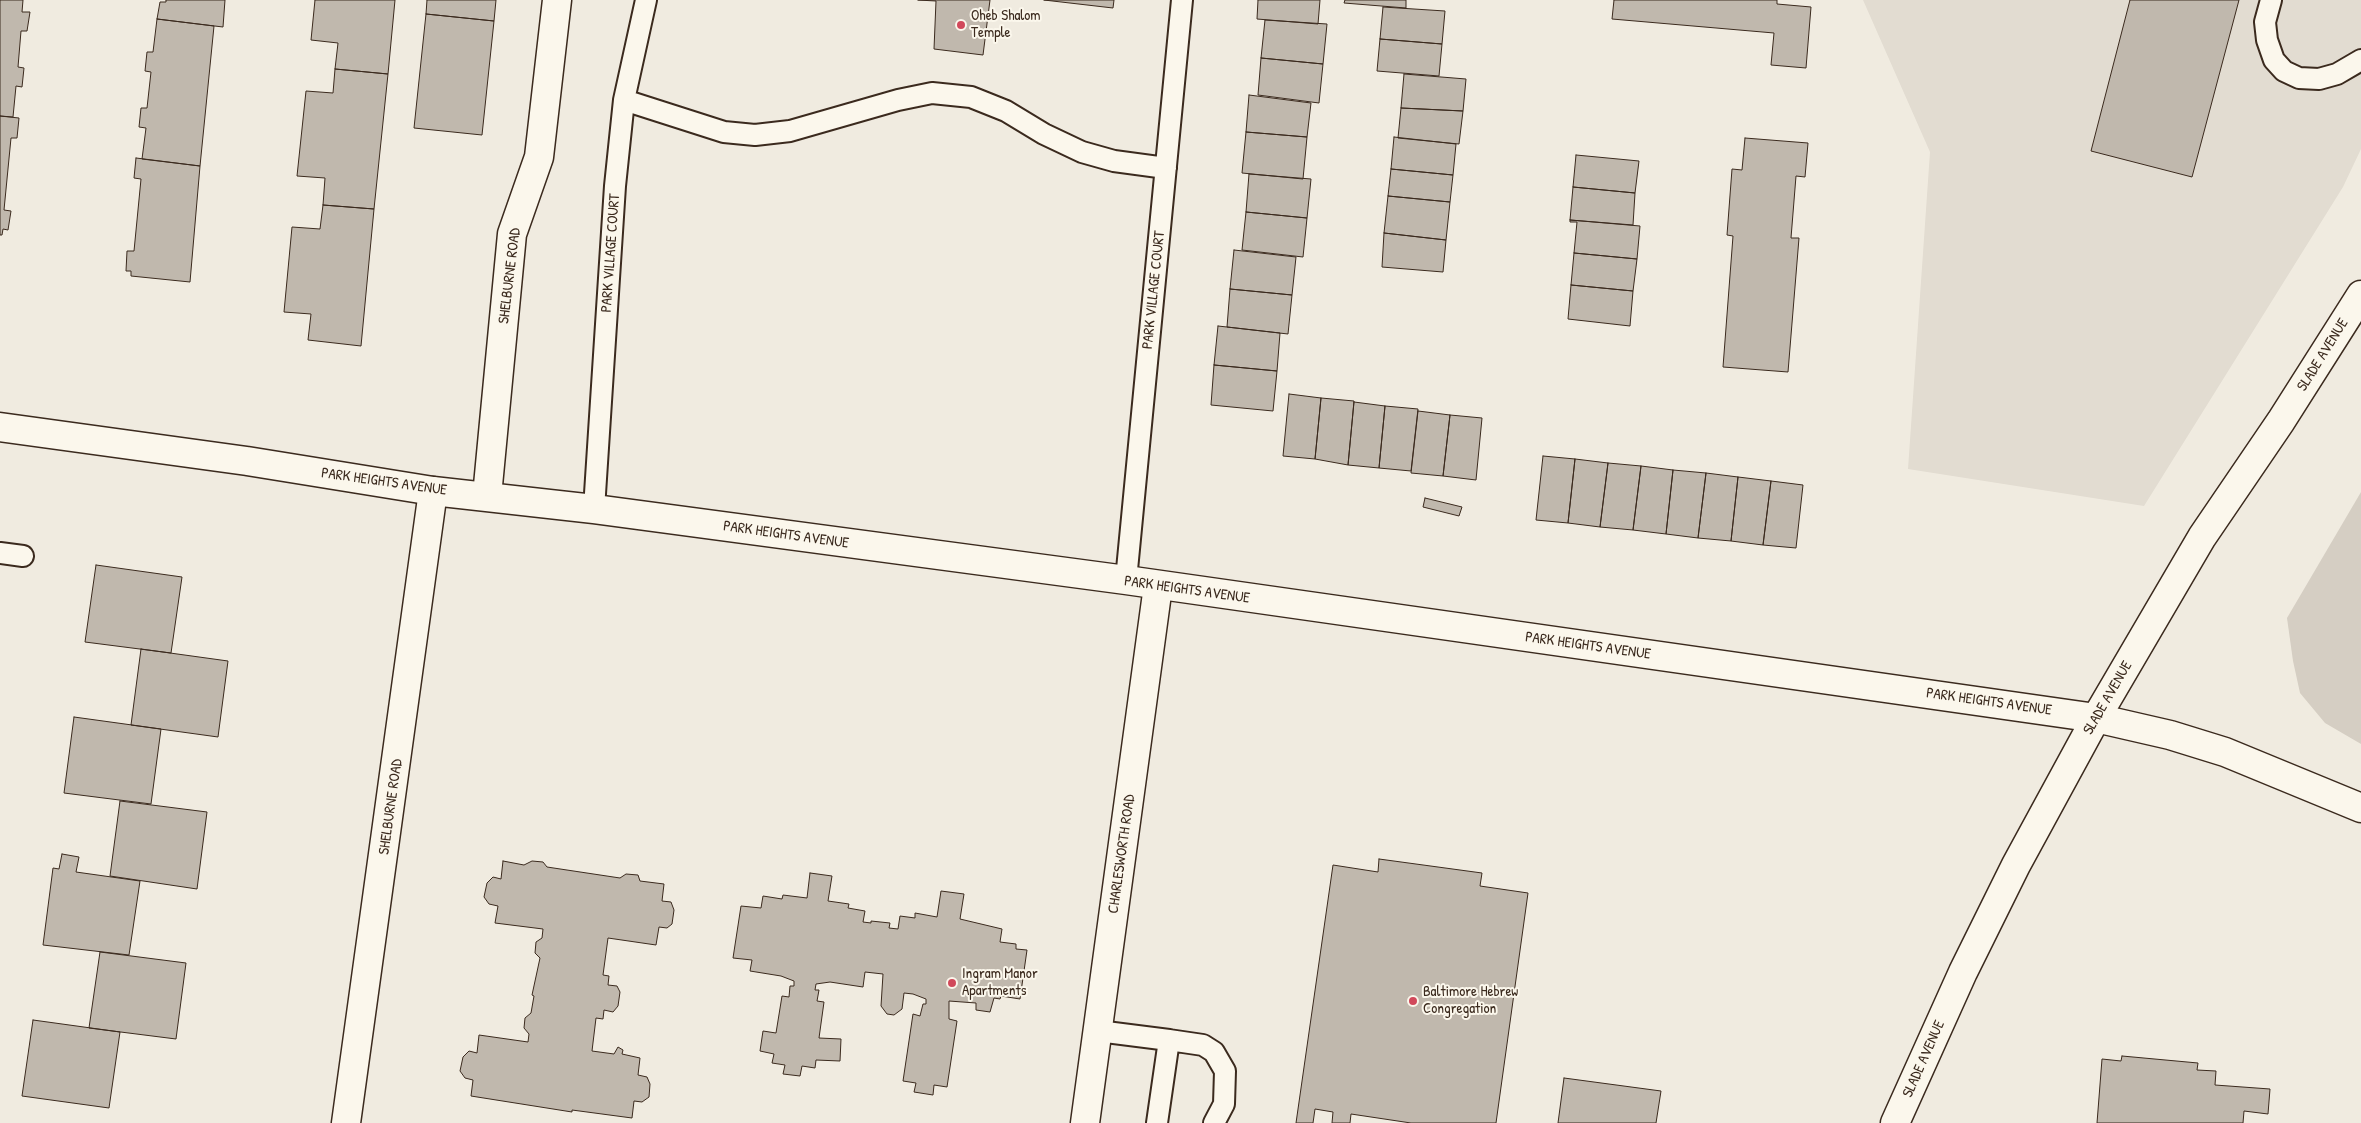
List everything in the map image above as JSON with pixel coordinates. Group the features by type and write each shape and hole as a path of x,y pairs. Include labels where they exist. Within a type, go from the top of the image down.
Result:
{"main road":[{"name":"SHELBURNE ROAD","path":"487,496 512,234 539,157 557,0"},
{"name":"SLADE AVENUE","path":"1895,1123 1963,972 2016,865 2096,718 2202,537 2281,421 2361,295"},
{"name":"PARK HEIGHTS AVENUE","path":"0,427 247,461 433,491 594,509 1126,580 2096,718 2170,735 2225,752 2361,808"},
{"name":"SHELBURNE ROAD","path":"346,1123 433,491"},
{"name":"CHARLESWORTH ROAD","path":"1086,1123 1158,586"}],"lane":[{"name":"PARK VILLAGE COURT","path":"594,509 615,186 624,100 646,0"},
{"name":"PARK VILLAGE COURT","path":"1126,580 1182,0"},
{"path":"2271,0 2265,22 2268,40 2274,60 2284,71 2299,78 2319,79 2337,74 2361,60"},
{"path":"624,100 724,132 755,135 790,131 898,100 932,93 971,97 1006,111 1044,134 1082,152 1114,162 1166,168"},
{"path":"0,553 23,556"},
{"path":"1098,1031 1203,1044 1214,1052 1225,1070 1224,1104 1214,1123"},
{"path":"1157,1123 1169,1040"}],"shaded area":[{"path":"1863,0 2361,0 2361,149 2343,187 2144,506 1908,469 1930,152"},
{"path":"2361,492 2361,744 2325,723 2300,693 2287,618"}],"building":[{"path":"0,0 23,0 22,12 30,12 27,31 21,31 18,67 24,68 22,87 16,86 13,117 0,116"},
{"path":"166,0 225,0 223,27 157,19 160,2 166,2"},
{"path":"315,0 395,0 388,74 335,69 338,43 311,40"},
{"path":"427,0 496,0 494,21 426,14"},
{"name":"Oheb Shalom Temple","path":"918,0 990,0 983,55 934,49 936,1"},
{"name":"Oheb Shalom Temple","path":"1044,0 1114,0 1113,8"},
{"path":"1258,0 1320,0 1318,24 1257,19"},
{"path":"1345,0 1406,0 1406,8 1344,3"},
{"path":"1614,0 1777,0 1777,4 1811,7 1806,68 1771,65 1774,33 1612,19"},
{"path":"2130,0 2239,0 2192,177 2091,151"},
{"path":"1383,7 1445,11 1442,44 1380,39"},
{"path":"426,14 494,21 482,135 414,128"},
{"path":"157,19 214,26 200,166 142,159 146,128 139,127 141,108 147,108 151,72 145,71 147,52 153,52"},
{"path":"1265,20 1327,24 1323,64 1261,58"},
{"path":"1380,39 1442,44 1439,76 1377,71"},
{"path":"1261,58 1323,64 1319,103 1258,95"},
{"path":"335,69 388,74 374,209 323,205 325,178 297,176 306,91 333,93"},
{"path":"1404,74 1466,79 1463,111 1401,108"},
{"path":"1249,95 1311,103 1307,137 1246,132"},
{"path":"1401,108 1463,111 1459,144 1398,138"},
{"path":"0,116 19,118 17,138 11,138 4,210 11,211 8,230 3,229 2,235 0,235"},
{"path":"1246,132 1307,137 1303,179 1242,173"},
{"path":"1394,137 1456,144 1453,175 1391,169"},
{"path":"1745,138 1808,143 1805,177 1796,176 1791,238 1799,238 1788,372 1723,367 1733,236 1727,235 1732,169 1742,170"},
{"path":"1576,155 1639,161 1635,193 1573,187"},
{"path":"136,158 200,166 190,282 131,276 131,271 126,271 127,251 134,251 141,179 134,178"},
{"path":"1391,169 1453,175 1450,202 1388,196"},
{"path":"1249,174 1311,179 1307,218 1246,212"},
{"path":"1573,187 1635,193 1633,225 1570,220"},
{"path":"1388,196 1450,202 1446,240 1384,233"},
{"path":"323,205 374,209 361,346 308,340 311,314 284,312 292,227 320,229"},
{"path":"1246,212 1307,218 1303,257 1242,250"},
{"path":"1570,220 1640,226 1637,259 1574,253 1577,222 1570,222"},
{"path":"1384,233 1446,240 1443,272 1382,267"},
{"path":"1234,250 1296,257 1292,295 1230,289"},
{"path":"1574,253 1637,259 1633,291 1571,285"},
{"path":"1571,285 1633,291 1630,326 1568,319"},
{"path":"1230,289 1292,295 1288,334 1227,327"},
{"path":"1218,326 1280,333 1277,371 1214,365"},
{"path":"1214,365 1277,371 1273,411 1211,405"},
{"path":"1289,394 1321,398 1315,459 1283,456"},
{"path":"1321,398 1354,401 1348,465 1315,459"},
{"path":"1354,402 1385,406 1379,468 1348,465"},
{"path":"1385,406 1418,409 1411,471 1379,468"},
{"path":"1418,411 1450,415 1443,476 1411,473"},
{"path":"1450,415 1482,418 1476,480 1443,476"},
{"path":"1543,456 1575,459 1568,523 1536,520"},
{"path":"1575,459 1608,463 1600,527 1568,523"},
{"path":"1608,463 1641,466 1633,530 1600,527"},
{"path":"1641,466 1673,470 1666,534 1633,530"},
{"path":"1673,470 1706,473 1698,538 1666,534"},
{"path":"1706,473 1738,477 1731,541 1698,538"},
{"path":"1738,477 1771,481 1763,545 1731,541"},
{"path":"1771,481 1803,485 1796,548 1763,545"},
{"path":"1425,498 1462,507 1459,516 1423,507"},
{"path":"96,565 182,577 171,653 85,642"},
{"path":"141,649 228,661 218,737 131,725"},
{"path":"74,717 161,729 151,804 64,793"},
{"path":"120,801 207,812 197,889 110,876"},
{"path":"62,854 79,857 76,872 140,881 129,955 43,945 53,868 59,869"},
{"name":"Baltimore Hebrew Congregation","path":"1379,859 1482,873 1480,886 1528,893 1496,1123 1411,1123 1351,1114 1350,1123 1332,1123 1333,1112 1315,1109 1313,1123 1296,1123 1333,865 1378,872"},
{"path":"503,861 524,865 532,861 543,862 547,867 620,878 626,874 638,875 640,881 664,884 662,901 671,902 674,910 672,924 667,928 659,927 656,945 608,938 603,975 609,976 608,985 617,986 620,992 618,1006 613,1012 604,1010 603,1019 596,1018 592,1051 614,1054 618,1047 623,1050 622,1054 640,1058 638,1075 647,1077 650,1084 649,1097 642,1102 634,1101 632,1118 572,1110 572,1112 471,1096 473,1080 465,1078 460,1071 463,1057 469,1051 477,1053 479,1035 528,1042 529,1034 524,1028 525,1018 531,1013 534,996 532,995 540,958 535,953 536,942 542,938 543,929 495,923 498,906 489,904 484,897 487,883 493,877 501,879"},
{"name":"Ingram Manor Apartments","path":"810,873 832,876 828,901 849,904 848,908 865,911 863,922 890,923 889,928 898,929 900,916 915,918 915,913 937,917 941,891 964,894 960,919 1002,929 1000,942 1016,944 1016,949 1027,950 1020,999 1001,996 1000,999 994,998 990,1012 976,1010 976,1003 949,1001 949,1019 957,1021 947,1087 934,1085 933,1095 914,1092 916,1083 903,1081 913,1014 920,1016 923,1004 926,1004 926,999 904,993 902,1009 894,1015 887,1014 881,1006 883,974 865,972 863,987 830,982 816,984 815,990 819,990 817,1001 824,1002 819,1038 841,1039 840,1061 816,1060 815,1068 802,1066 800,1076 783,1074 785,1065 772,1063 774,1054 760,1051 763,1031 776,1033 782,996 789,997 790,986 794,986 794,981 781,976 750,971 752,960 733,958 741,906 761,908 763,896 782,899 783,895 807,898"},
{"path":"100,952 186,963 176,1039 89,1028"},
{"path":"33,1020 120,1032 109,1108 22,1096"},
{"path":"2122,1056 2198,1063 2197,1070 2216,1071 2215,1085 2270,1089 2268,1114 2244,1111 2243,1123 2097,1123 2102,1059 2121,1061"},
{"path":"1564,1078 1661,1091 1656,1123 1558,1123"}],"place":[{"name":"Oheb Shalom Temple","path":"961,25"},
{"name":"Ingram Manor Apartments","path":"952,983"},
{"name":"Baltimore Hebrew Congregation","path":"1413,1001"}]}
